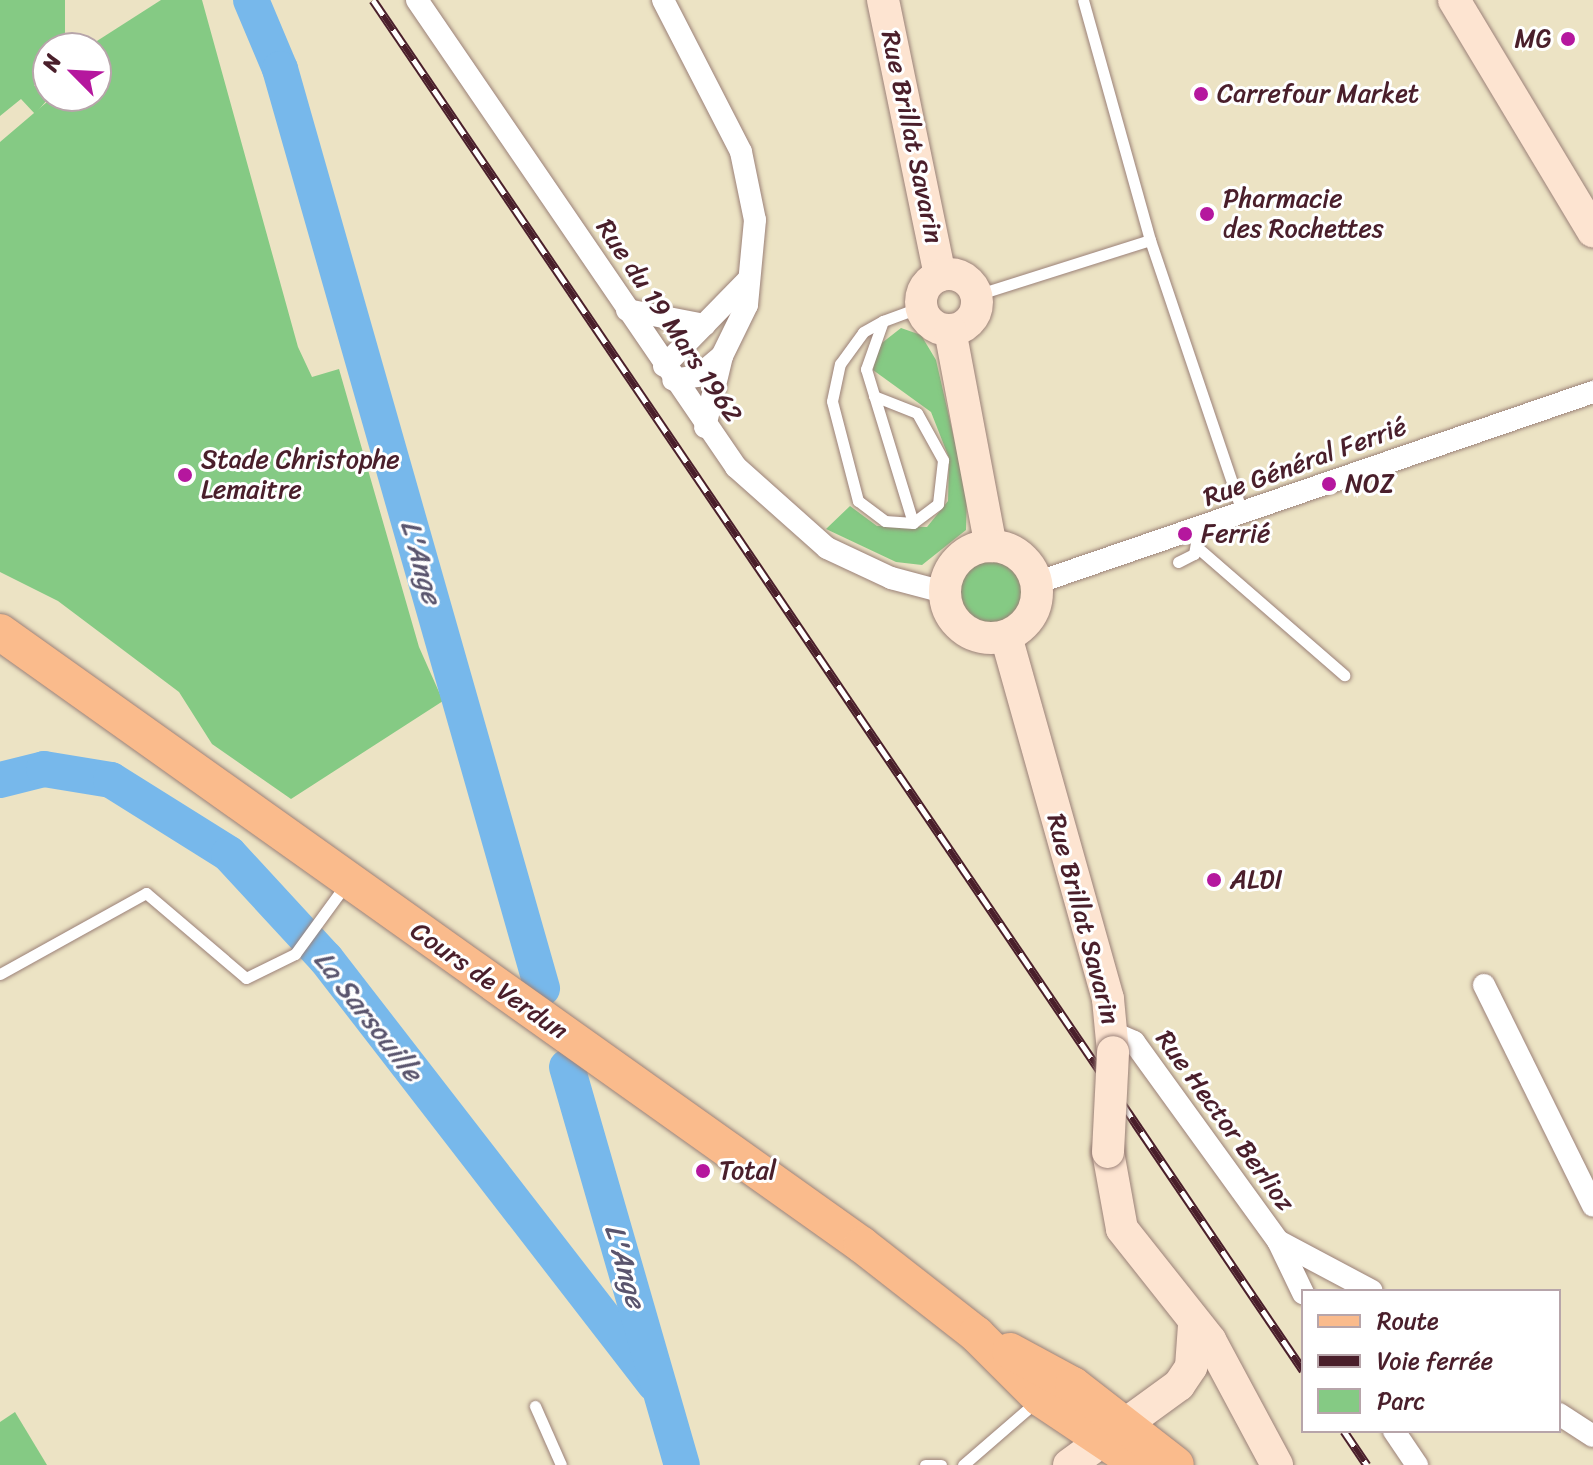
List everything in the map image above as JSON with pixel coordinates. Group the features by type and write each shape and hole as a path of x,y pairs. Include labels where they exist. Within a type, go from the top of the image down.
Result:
{"main road":[{"name":"Rue Brillat Savarin","path":"883,0 940,275"},
{"path":"1454,0 1593,231"},
{"name":"Rue Brillat Savarin","path":"940,275 967,279 976,295"},
{"name":"Rue Brillat Savarin","path":"921,307 923,291 940,275"},
{"path":"921,307 928,321 950,330 971,319 976,295"},
{"path":"950,330 991,546"},
{"path":"991,546 1020,556 1036,583 1029,618 1006,636 981,638 959,626 944,592 955,562 991,546"},
{"name":"Cours de Verdun","path":"0,632 579,1045 976,1334 1050,1405 1091,1451 1176,1465"},
{"name":"Rue Brillat Savarin","path":"1006,636 1113,1043 1108,1152 1122,1229 1244,1393 1277,1465"},
{"path":"1091,1451 1179,1385 1191,1367 1194,1325"},
{"name":"Cours de Verdun","path":"976,1334 1091,1451 1140,1465"}],"street":[{"name":"Rue du 19 Mars 1962","path":"417,0 705,427 763,497 827,548 891,578 944,592"},
{"path":"663,0 741,152 755,220 751,275 722,356 705,427"},
{"path":"669,373 705,325 751,275"},
{"path":"627,310 705,325"},
{"path":"669,373 698,376 722,356"},
{"name":"Rue Général Ferrié","path":"1036,583 1194,540 1243,514 1593,392"},
{"path":"1484,985 1593,1206"},
{"name":"Rue Hector Berlioz","path":"1113,1043 1134,1042 1278,1241 1368,1289"},
{"path":"1278,1241 1301,1289"},
{"path":"1561,1415 1593,1436"},
{"path":"1395,1433 1417,1465"}],"lane":[{"path":"1083,0 1150,240 1243,514"},
{"path":"976,295 1150,240"},
{"path":"874,396 917,413 943,460 938,504 913,523 885,521 858,501 833,425 832,401 846,350 883,321 921,307"},
{"path":"883,321 867,355 874,396 913,523"},
{"path":"1178,562 1194,540 1344,675"},
{"path":"0,974 146,893 246,978 295,954 349,881"},
{"path":"963,1465 1050,1405"},
{"path":"535,1406 561,1465"},
{"path":"925,1465 941,1465"}],"green space":[{"path":"0,0 65,0 65,32 32,32 32,111 21,99 0,116"},
{"name":"Stade Christophe Lemaitre","path":"161,0 202,0 298,347 312,377 339,369 419,647 443,701 291,799 212,744 179,692 58,601 0,572 0,142 35,112 112,112 111,32"},
{"path":"901,328 921,335 936,360 967,495 966,530 922,565 896,562 826,529 850,506 877,526 927,527 948,501 949,458 931,412 873,370 878,346"},
{"path":"989,561 1002,564 1012,571 1019,581 1022,594 1019,607 1012,617 1002,624 989,627 976,624 966,617 959,607 956,594 959,581 966,571 976,564"},
{"path":"15,1412 47,1465 0,1465 0,1422"}],"waterway":[{"name":"L'Ange","path":"251,0 280,69 542,988"},
{"name":"La Sarsouille","path":"0,780 44,769 111,780 229,854 326,959 655,1384"},
{"name":"L'Ange","path":"567,1067 682,1465"}],"railway":[{"path":"373,0 1301,1367"},
{"path":"1345,1433 1367,1465"}],"place":[{"name":"MG","path":"1568,39"},
{"name":"Carrefour Market","path":"1201,94"},
{"name":"Pharmacie des Rochettes","path":"1207,214"},
{"name":"Stade Christophe Lemaitre","path":"185,475"},
{"name":"NOZ","path":"1329,484"},
{"name":"Ferrié","path":"1185,534"},
{"name":"ALDI","path":"1214,880"},
{"name":"Total","path":"703,1171"}]}
